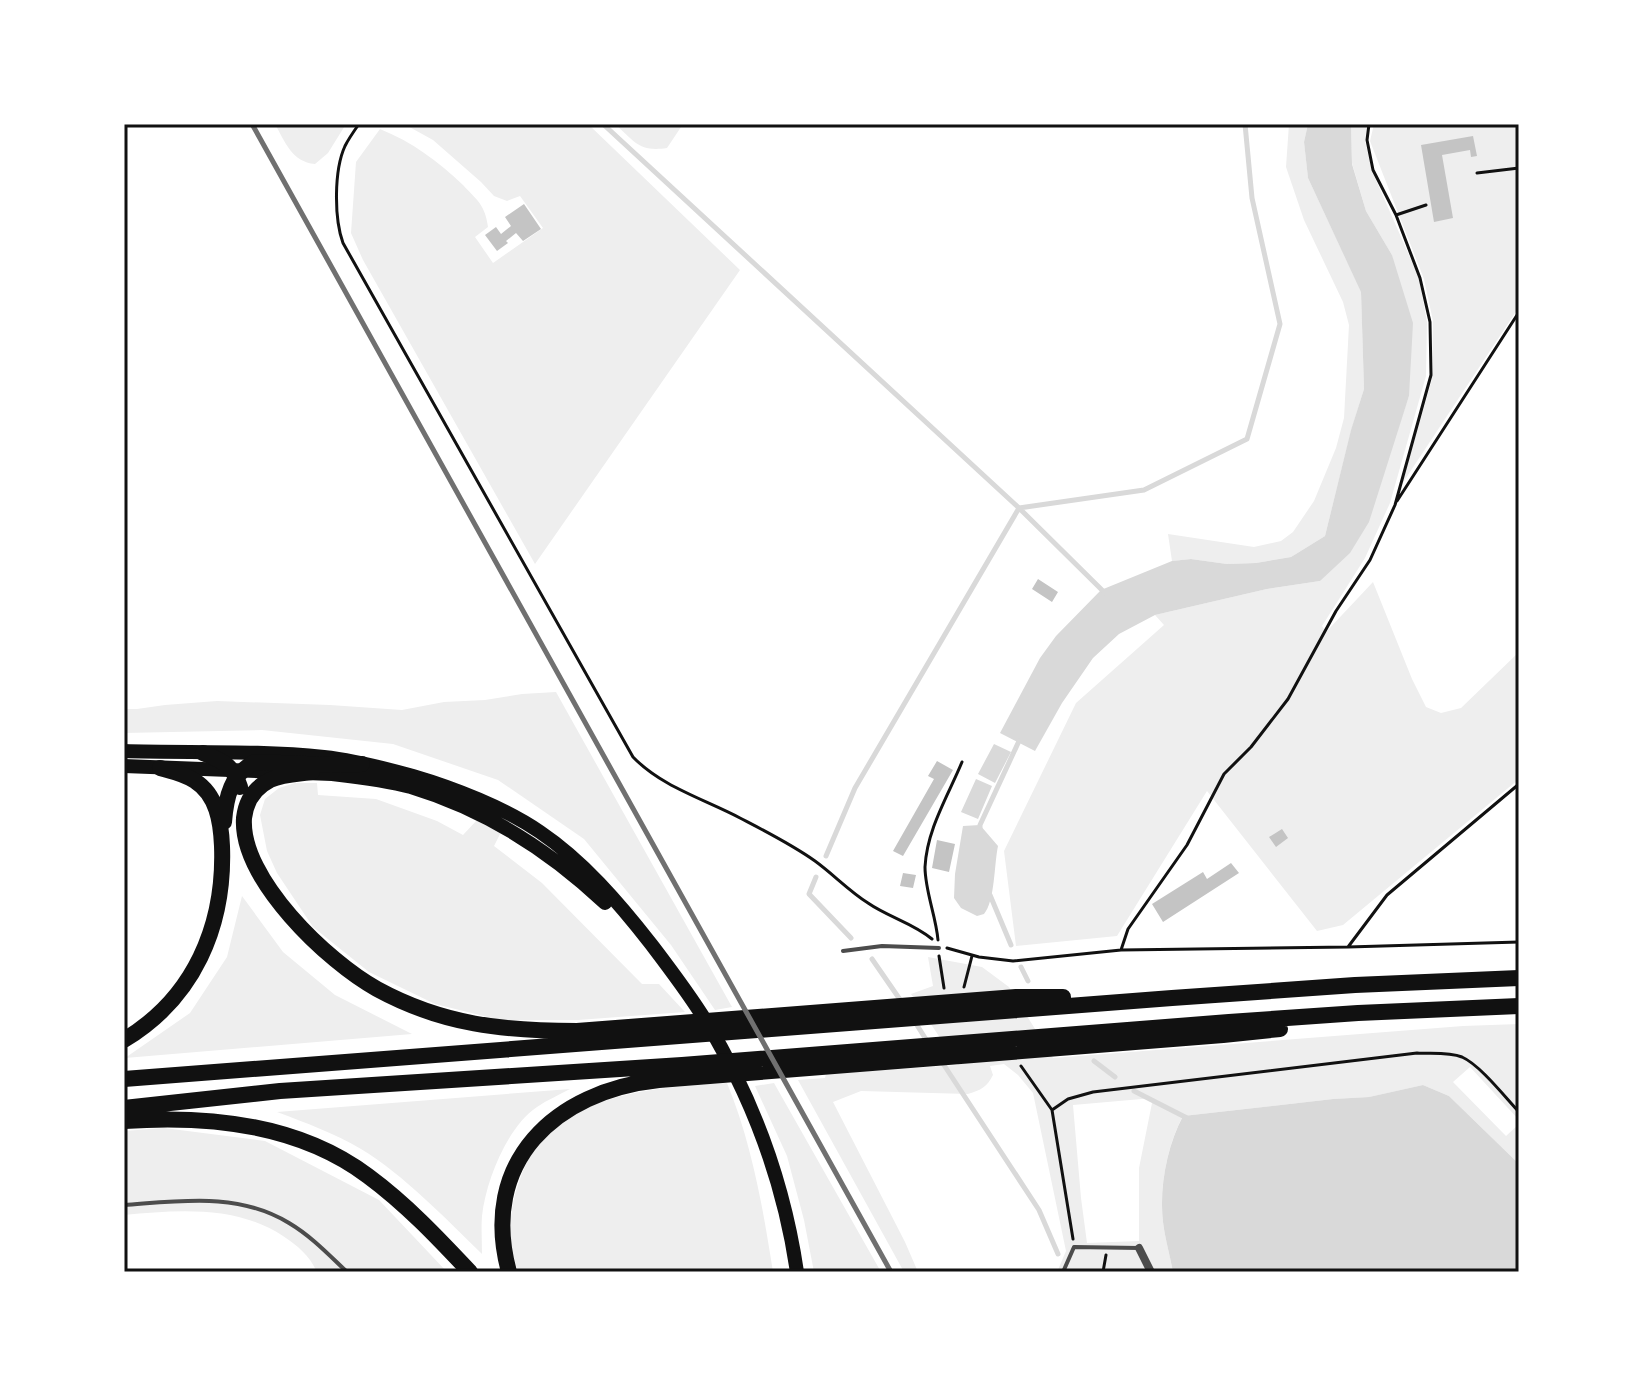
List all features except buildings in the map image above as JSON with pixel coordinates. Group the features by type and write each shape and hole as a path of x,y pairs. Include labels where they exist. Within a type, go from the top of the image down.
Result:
{"highway":[{"path":"203,753 238,773 246,843 256,865 283,906 323,950 375,988 434,1015 462,1023 519,1030 670,1030"},
{"path":"222,838 228,795 238,773 255,762 362,764"},
{"path":"124,1040 149,1024 188,979 206,947 220,900 222,838 214,802 195,781 160,768"},
{"path":"244,824 245,807 260,786 287,775 312,772"},
{"path":"124,1079 670,1030 1019,1003 1172,998 1355,985 1519,978"},
{"path":"124,1108 280,1091 685,1071 1044,1044 1229,1022 1519,1006"},
{"path":"509,1272 502,1238 504,1205 514,1171 534,1139 558,1114 596,1095 685,1071"},
{"path":"124,1121 212,1120 274,1131 307,1143 366,1174 417,1217 470,1272"}],"main road":[{"path":"124,751 298,755 362,764 414,776 503,811 566,852 626,912 706,1021 763,1137 788,1224 797,1272"},
{"path":"124,766 358,776 437,796 477,813 549,856 581,880 650,943"}],"street":[{"path":"1139,1248 1151,1272"}],"lane":[{"path":"843,951 882,946 939,948"},
{"path":"124,1205 197,1200 237,1203 256,1208 306,1235 347,1272"},
{"path":"1063,1272 1074,1247 1139,1248"}],"path":[{"path":"359,124 345,146 339,169 338,216 343,243 627,748 640,764 657,777 800,851 865,902 920,929 939,948"},
{"path":"1369,124 1367,140 1373,170 1396,215 1420,278 1430,322 1431,375 1395,505"},
{"path":"1477,173 1519,168"},
{"path":"1396,215 1426,205"},
{"path":"1121,950 1128,929 1187,845 1224,774 1251,747 1288,699 1326,627 1370,560 1395,505 1519,312"},
{"path":"946,994 940,972 937,923 925,868 938,813 962,762"},
{"path":"1348,947 1387,895 1519,784"},
{"path":"939,948 992,960 1023,961 1121,950 1519,942"},
{"path":"963,996 972,956"},
{"path":"1052,1110 1068,1099 1093,1092 1417,1053 1462,1057 1476,1066 1519,1112"},
{"path":"1014,1058 1052,1110 1074,1247"},
{"path":"1103,1272 1107,1247"}],"shaded area":[{"path":"275,124 346,124 328,153 315,164 295,155"},
{"path":"404,124 588,124 740,270 535,564 363,260 351,233 356,162 380,129 434,160 463,185 481,206 488,227 475,237 493,263 543,228 520,196 507,201 494,196 433,140"},
{"path":"615,124 683,124 667,148 658,149 638,144"},
{"path":"1289,124 1308,124 1304,142 1308,178 1361,291 1364,389 1325,536 1291,557 1256,563 1227,564 1191,559 1172,561 1168,534 1254,547 1281,541 1293,532 1314,501 1336,448 1344,418 1349,325 1343,302 1304,220 1286,167"},
{"path":"1308,124 1351,124 1352,164 1366,211 1392,255 1413,323 1409,396 1369,522 1350,553 1320,581 1267,589 1155,615 1119,634 1093,658 1062,703 1035,751 1000,733 1040,658 1056,636 1101,590 1172,561 1191,559 1227,564 1291,557 1325,536 1364,389 1361,292 1308,178 1304,142"},
{"path":"1351,124 1367,124 1365,141 1372,171 1419,278 1427,322 1426,376 1390,503 1365,558 1322,626 1326,632 1373,582 1426,707 1441,713 1461,708 1519,652 1519,779 1343,925 1317,931 1207,791 1117,936 1016,946 1004,851 1076,703 1164,625 1155,615 1267,589 1320,581 1393,442 1409,396 1392,255 1366,211 1352,163"},
{"path":"1374,124 1519,124 1519,307 1402,484 1432,379 1433,321 1424,279 1370,141"},
{"path":"556,692 732,1007 715,1010 671,945 584,839 498,780 393,744 262,730 124,733 124,709 165,705 217,701 402,710 444,702"},
{"path":"994,744 1011,752 995,783 978,774"},
{"path":"976,779 992,786 978,819 961,812"},
{"path":"295,783 317,783 318,795 376,799 437,821 463,835 477,820 501,832 494,846 542,883 642,984 659,984 685,1012 578,1020 500,1020 435,1004 369,972 313,927 277,873 267,851 260,815 265,799 279,788"},
{"path":"980,825 998,846 988,908 984,914 977,916 961,908 954,898 963,826"},
{"path":"242,896 283,952 335,995 412,1034 125,1058 190,1013 227,957"},
{"path":"928,957 982,967 1009,987 1053,1058 1519,1024 1519,1120 1470,1067 1453,1082 1506,1136 1519,1124 1519,1164 1449,1096 1423,1085 1369,1097 1183,1116 1169,1154 1162,1196 1164,1228 1173,1272 1057,1272 1066,1251 1033,1093 1004,1064 990,1066 993,1075 988,1082 968,1094 861,1091 833,1102 918,1272 904,1272 798,1080 825,1078 826,1074 958,1065 911,994 933,986","holes":["1153,1098 1139,1168 1139,1241 1087,1243 1073,1105"]},
{"path":"727,1083 750,1153 773,1272 518,1272 511,1227 515,1193 533,1152 553,1130 577,1113 605,1101 666,1088"},
{"path":"774,1083 881,1272 814,1272 787,1156 755,1086"},
{"path":"1423,1085 1449,1096 1519,1164 1519,1272 1173,1272 1164,1228 1162,1195 1169,1154 1183,1116 1369,1097"},
{"path":"570,1089 526,1116 507,1141 493,1171 484,1202 482,1254 393,1171 341,1138 277,1112"},
{"path":"164,1128 265,1141 379,1200 447,1272 317,1272 294,1243 246,1219 186,1211 124,1215 124,1131"}],"waterway":[{"path":"603,124 1019,508 1105,593"},
{"path":"826,856 855,788 1019,508 1144,490 1247,439 1280,324 1252,198 1245,124"},
{"path":"980,830 1019,741"},
{"path":"816,877 809,894 851,938"},
{"path":"990,895 1011,945"},
{"path":"872,959 901,1001"},
{"path":"1021,967 1028,981"},
{"path":"915,1022 927,1041"},
{"path":"1094,1061 1115,1077"},
{"path":"942,1062 1039,1210 1058,1254"},
{"path":"1134,1091 1187,1118"}],"railway":[{"path":"252,124 891,1272"}]}
